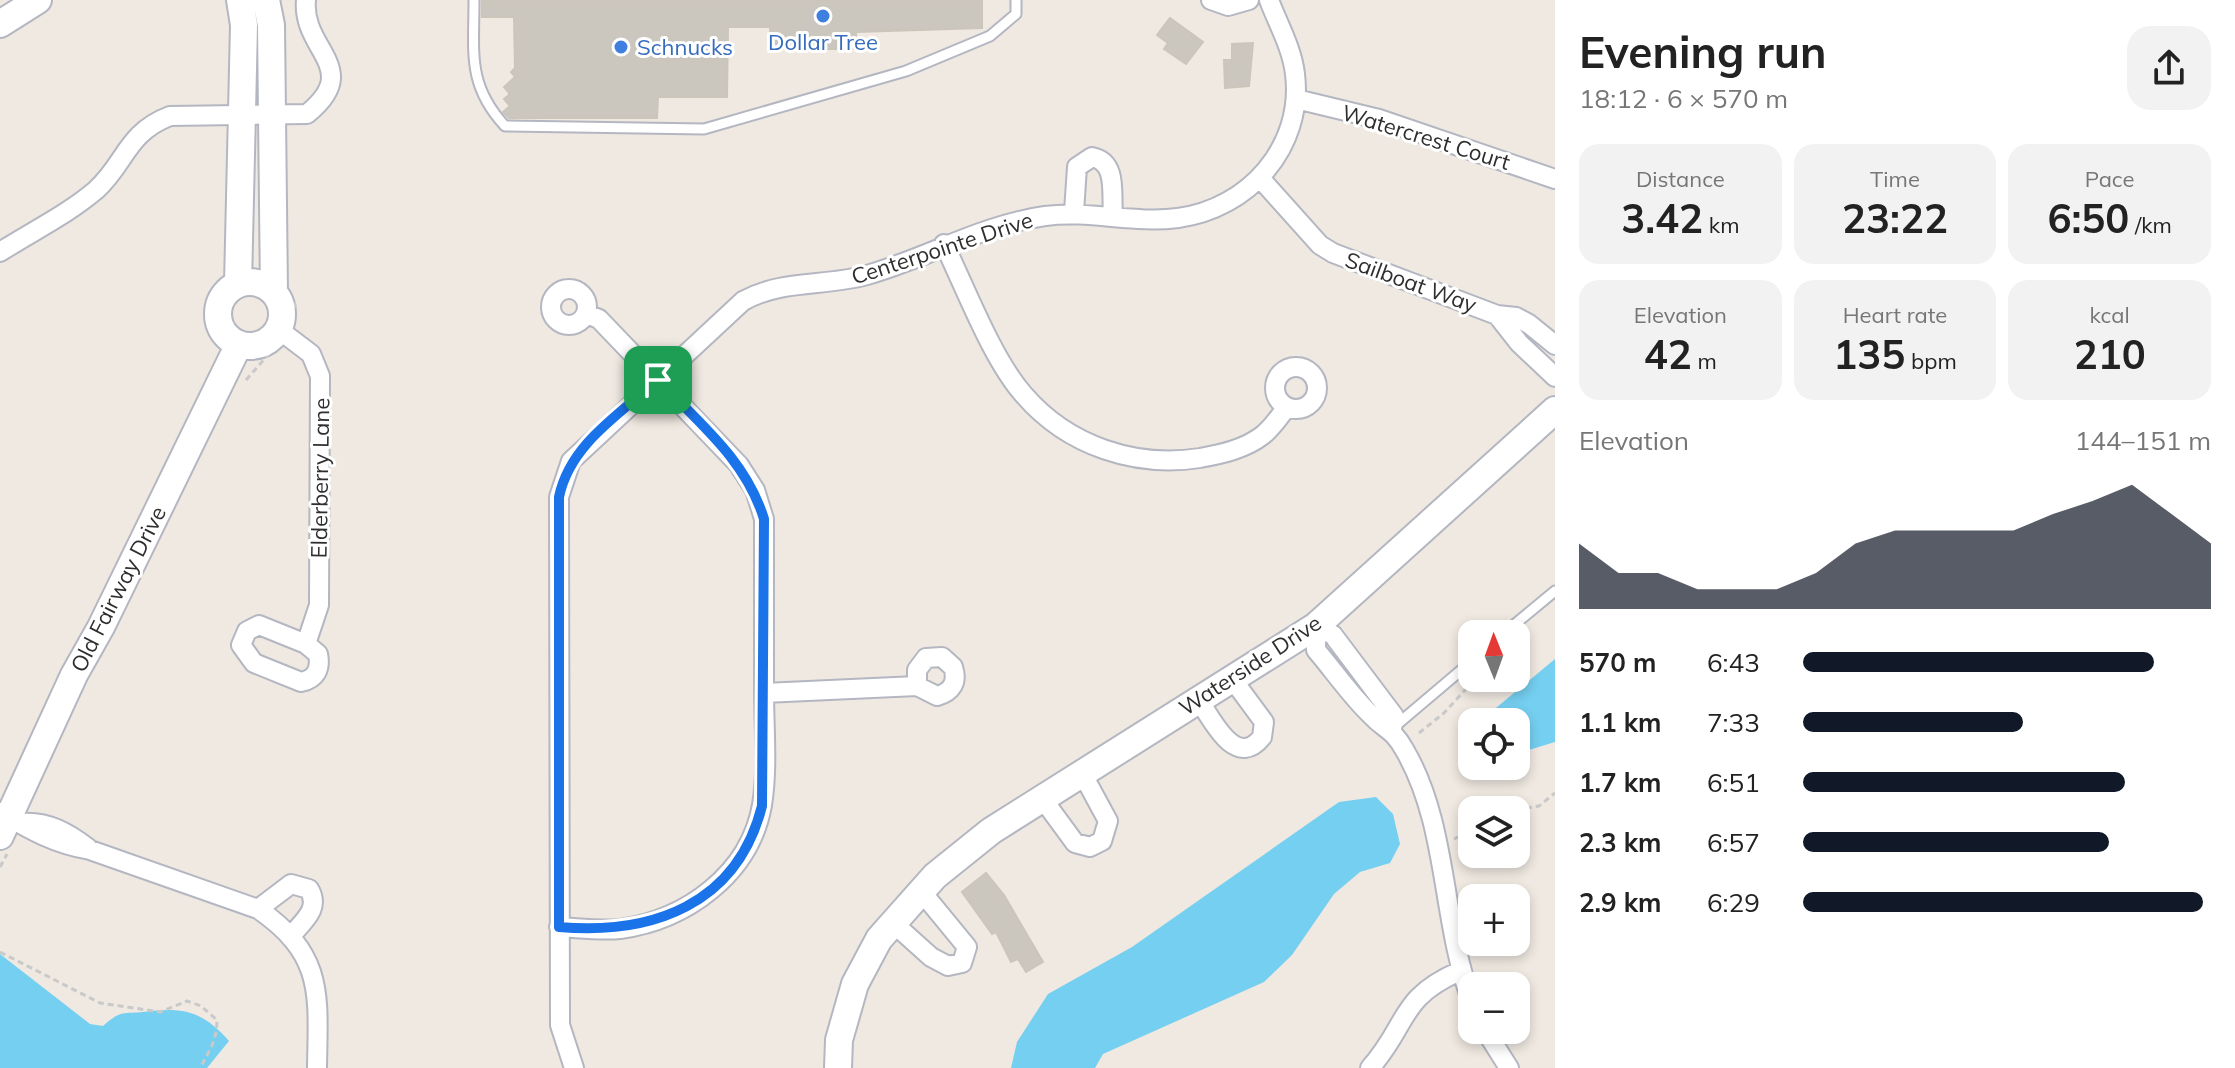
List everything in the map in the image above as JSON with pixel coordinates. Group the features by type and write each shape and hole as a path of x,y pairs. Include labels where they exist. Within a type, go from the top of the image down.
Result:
{"street":[{"path":"0,24 38,0"},
{"path":"238,284 244,25 240,0"},
{"path":"266,0 271,25 274,293 282,313 278,329 261,343 239,344 224,333 218,312 229,290 238,284 260,283 274,293"},
{"path":"0,252 95,191 134,138 151,123 170,116 243,112 307,114 329,93 331,69 309,30 306,0"},
{"path":"1211,0 1228,6 1249,0"},
{"name":"Centerpointe Drive","path":"574,1068 560,1025 559,497 567,469 581,448 743,301 758,293 778,285 867,275 944,244 1022,220 1074,212 1155,219 1195,215 1234,199 1276,161 1296,99 1291,55 1269,0"},
{"name":"Watercrest Court","path":"1296,99 1379,119 1554,175"},
{"path":"1074,212 1077,167 1092,157 1100,159 1109,168 1113,215"},
{"name":"Sailboat Way","path":"1260,178 1320,245 1333,253 1497,315 1516,317 1555,345"},
{"path":"944,244 1001,360 1022,394 1054,422 1096,447 1140,460 1166,461 1214,455 1239,449 1264,435 1287,407"},
{"path":"559,927 618,929 662,917 705,895 732,871 746,849 762,806 764,519 755,490 739,465 658,380 599,319 587,314"},
{"name":"Sailboat Way","path":"1497,315 1519,343 1555,377"},
{"name":"Elderberry Lane","path":"278,329 311,354 317,363 322,389 319,605 306,644"},
{"name":"Old Fairway Drive","path":"6,821 74,675 101,627 239,344"},
{"name":"Waterside Drive","path":"838,1068 839,1040 855,984 892,922 960,853 1316,626 1555,410"},
{"path":"1316,626 1316,650 1372,717 1392,729 1414,769 1429,813 1460,971 1437,981 1415,998 1370,1068"},
{"path":"1199,700 1229,743 1243,748 1251,747 1262,737 1264,722 1233,680"},
{"path":"764,693 917,686"},
{"path":"1042,798 1075,843 1090,847 1102,841 1108,821 1082,773"},
{"path":"6,821 64,846 90,850 258,909 291,936 309,959 317,986 317,1068"},
{"path":"258,909 291,884 309,889 313,896 313,908 291,936"},
{"path":"892,922 931,957 948,966 962,963 967,947 921,891"},
{"path":"1494,1044 1509,1068"}],"lane":[{"path":"474,0 474,75 485,105 505,126 704,129 906,71 990,36 1016,14 1016,0"},
{"path":"1520,620 1555,591"},
{"path":"1392,729 1458,673"}],"path":[{"path":"1419,733 1463,692"},
{"path":"1530,808 1539,806 1555,793"},
{"path":"1451,840 1458,837"},
{"path":"0,952 100,1003 160,1012 187,1001 201,1006 217,1020 217,1031 215,1044 200,1068"}],"water":[{"path":"1555,659 1555,742 1530,750 1530,708 1496,708 1515,692 1530,692 1530,680"},
{"path":"1376,797 1393,814 1400,844 1390,863 1360,872 1334,894 1292,955 1264,982 1103,1054 1095,1068 1011,1068 1017,1042 1048,994 1132,947 1339,802"},
{"path":"0,954 90,1024 103,1026 114,1017 126,1013 180,1011 210,1023 229,1041 207,1068 0,1068"}],"building":[{"name":"Schnucks","path":"482,0 982,0 982,28 856,32 856,49 771,49 770,27 728,27 727,97 658,97 657,118 509,118 503,112 510,106 504,99 510,94 504,87 515,77 511,72 515,68 514,17 482,17"},
{"path":"1170,18 1203,42 1186,64 1164,49 1168,43 1157,35"},
{"path":"1253,43 1249,86 1225,88 1224,60 1232,60 1232,44"},
{"path":"986,873 1004,895 1043,962 1026,972 1018,959 1011,962 996,932 992,934 962,892"}],"place":[{"name":"Dollar Tree","path":"823,16"},
{"name":"Schnucks","path":"621,47"}],"route":[{"path":"658,380 739,465 755,490 764,519 762,806 757,826 732,871 705,895 683,909 636,926 618,929 559,927 559,497 563,478 581,448 658,380"}]}
